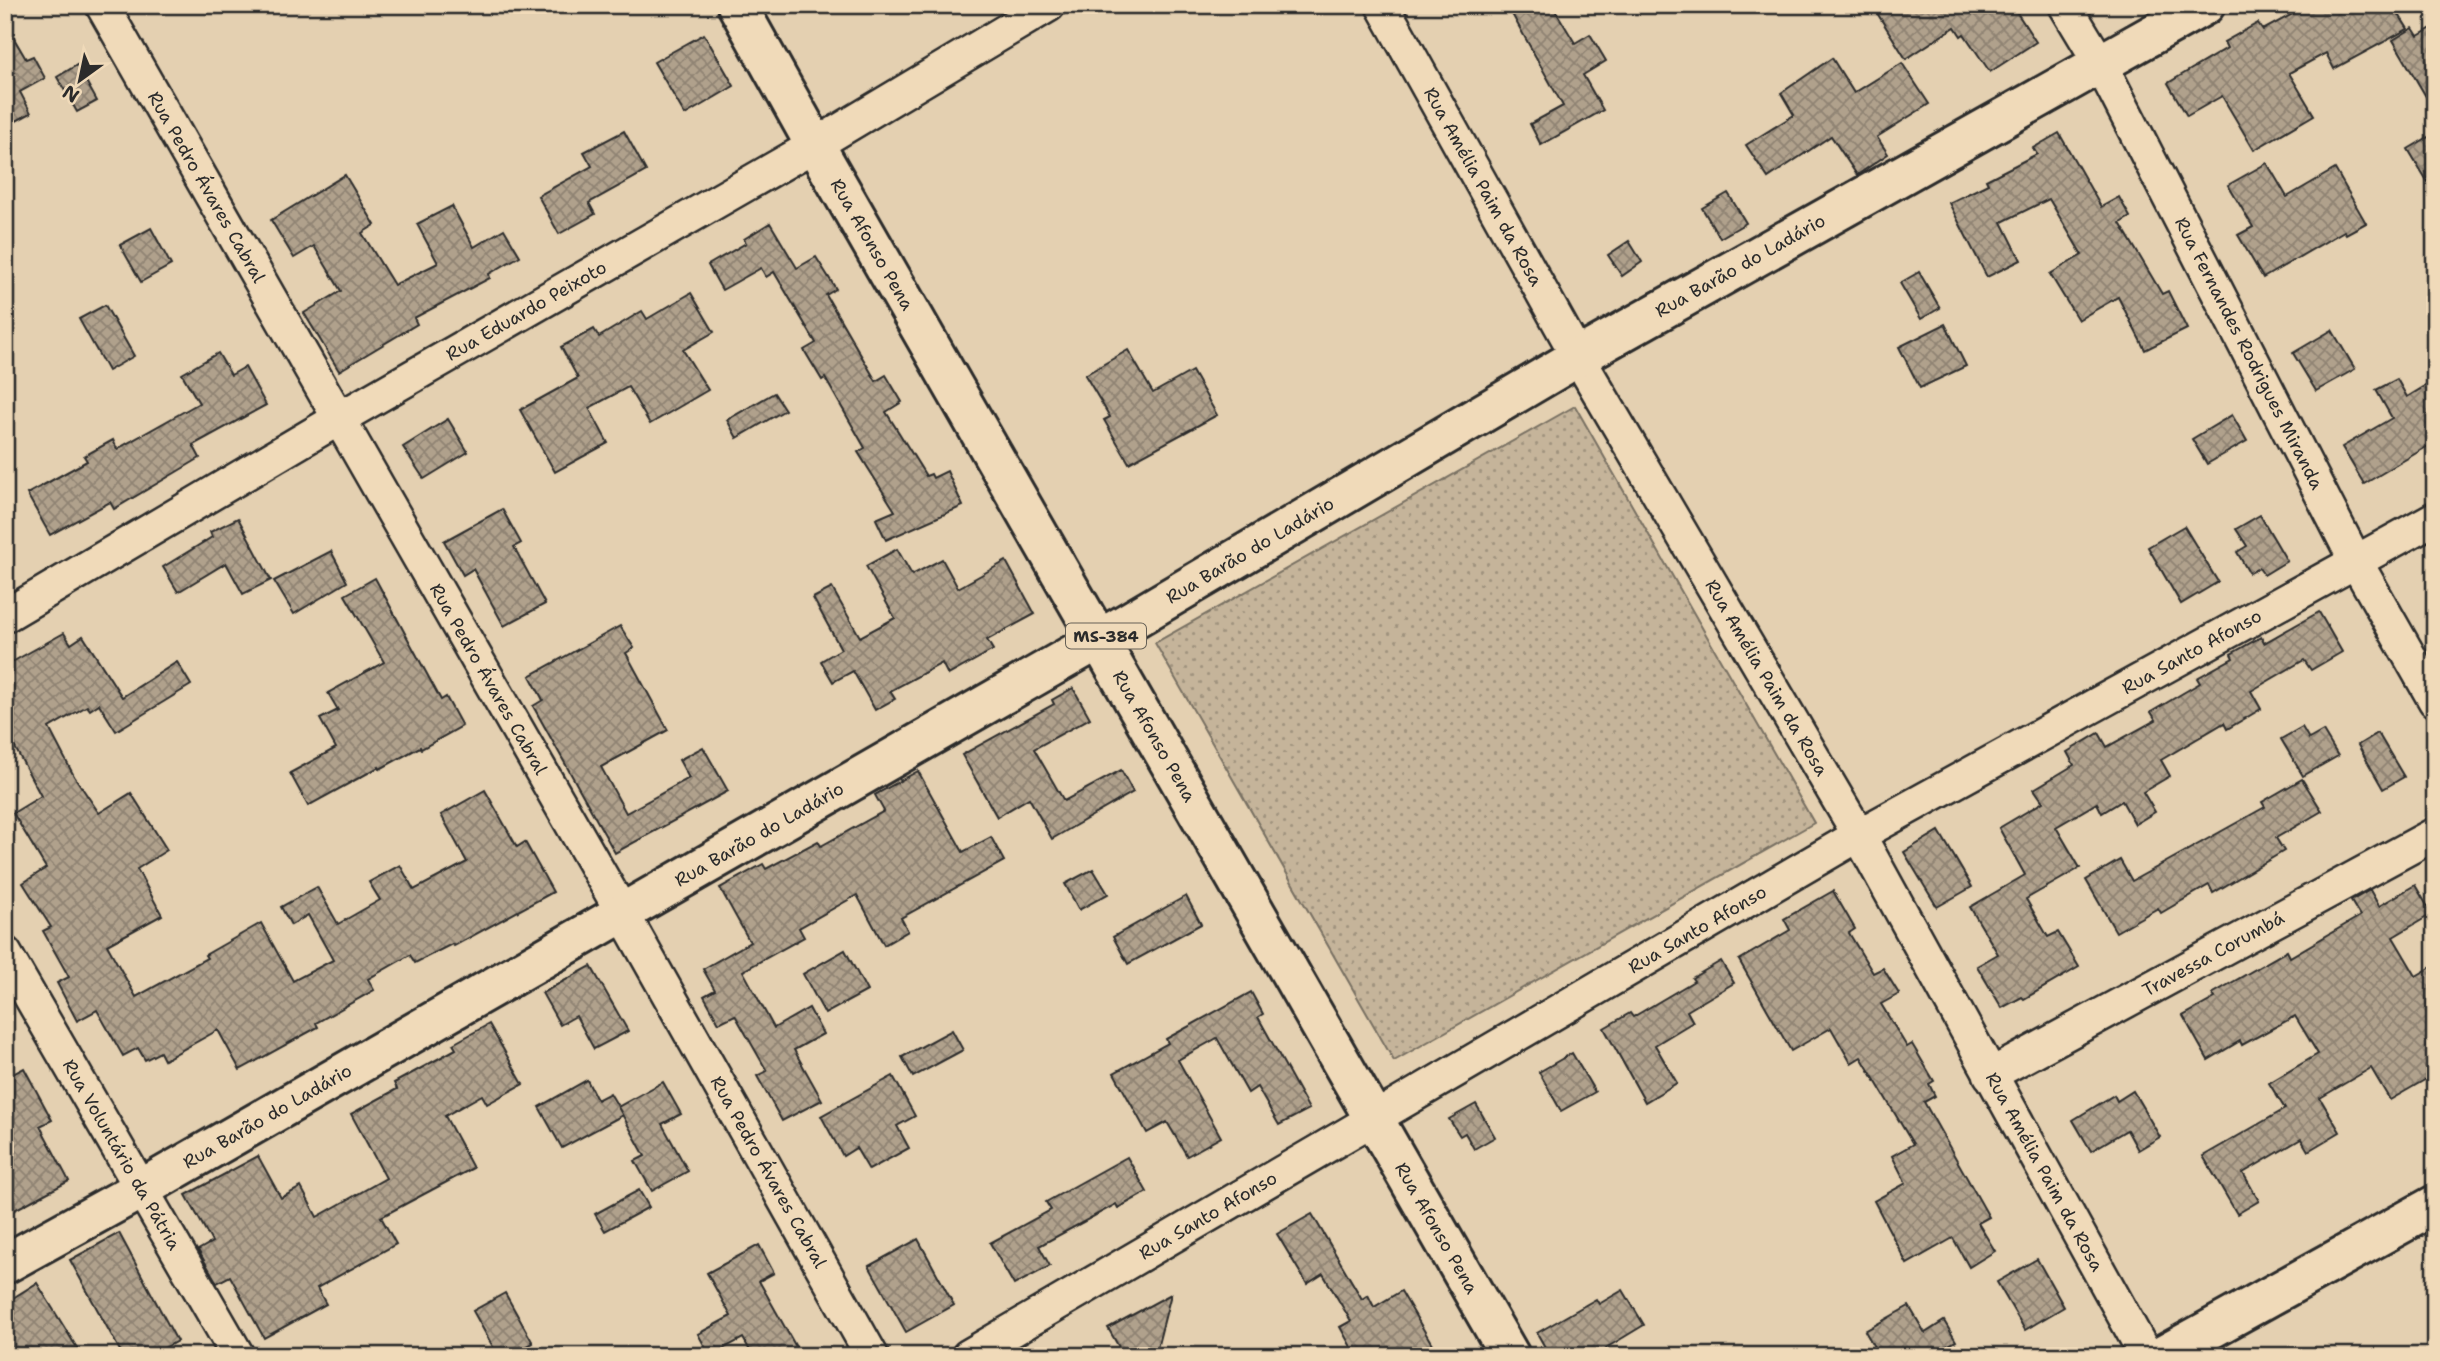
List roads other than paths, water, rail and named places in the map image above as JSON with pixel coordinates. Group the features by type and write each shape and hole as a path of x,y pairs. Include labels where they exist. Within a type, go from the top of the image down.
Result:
{"main road":[{"name":"Rua Afonso Pena","path":"737,5 1510,1356"},
{"name":"Rua Barão do Ladário","path":"5,1264 141,1189 1100,639 1578,357 2205,5"},
{"path":"2162,1356 2435,1205"}],"street":[{"name":"Rua Pedro Ávares Cabral","path":"102,5 622,912 872,1356"},
{"name":"Rua Eduardo Peixoto","path":"5,616 340,418 815,145 1048,5"},
{"name":"Rua Amélia Paim da Rosa","path":"1382,5 1578,357 1859,835 2146,1356"},
{"name":"Rua Fernandes Rodrigues Miranda","path":"2065,5 2100,63 2356,562 2435,701"},
{"name":"Rua Santo Afonso","path":"968,1356 1859,835 2435,518"},
{"name":"Travessa Corumbá","path":"1990,1075 2435,834"},
{"name":"Rua Voluntário da Pátria","path":"5,953 238,1356"}]}
